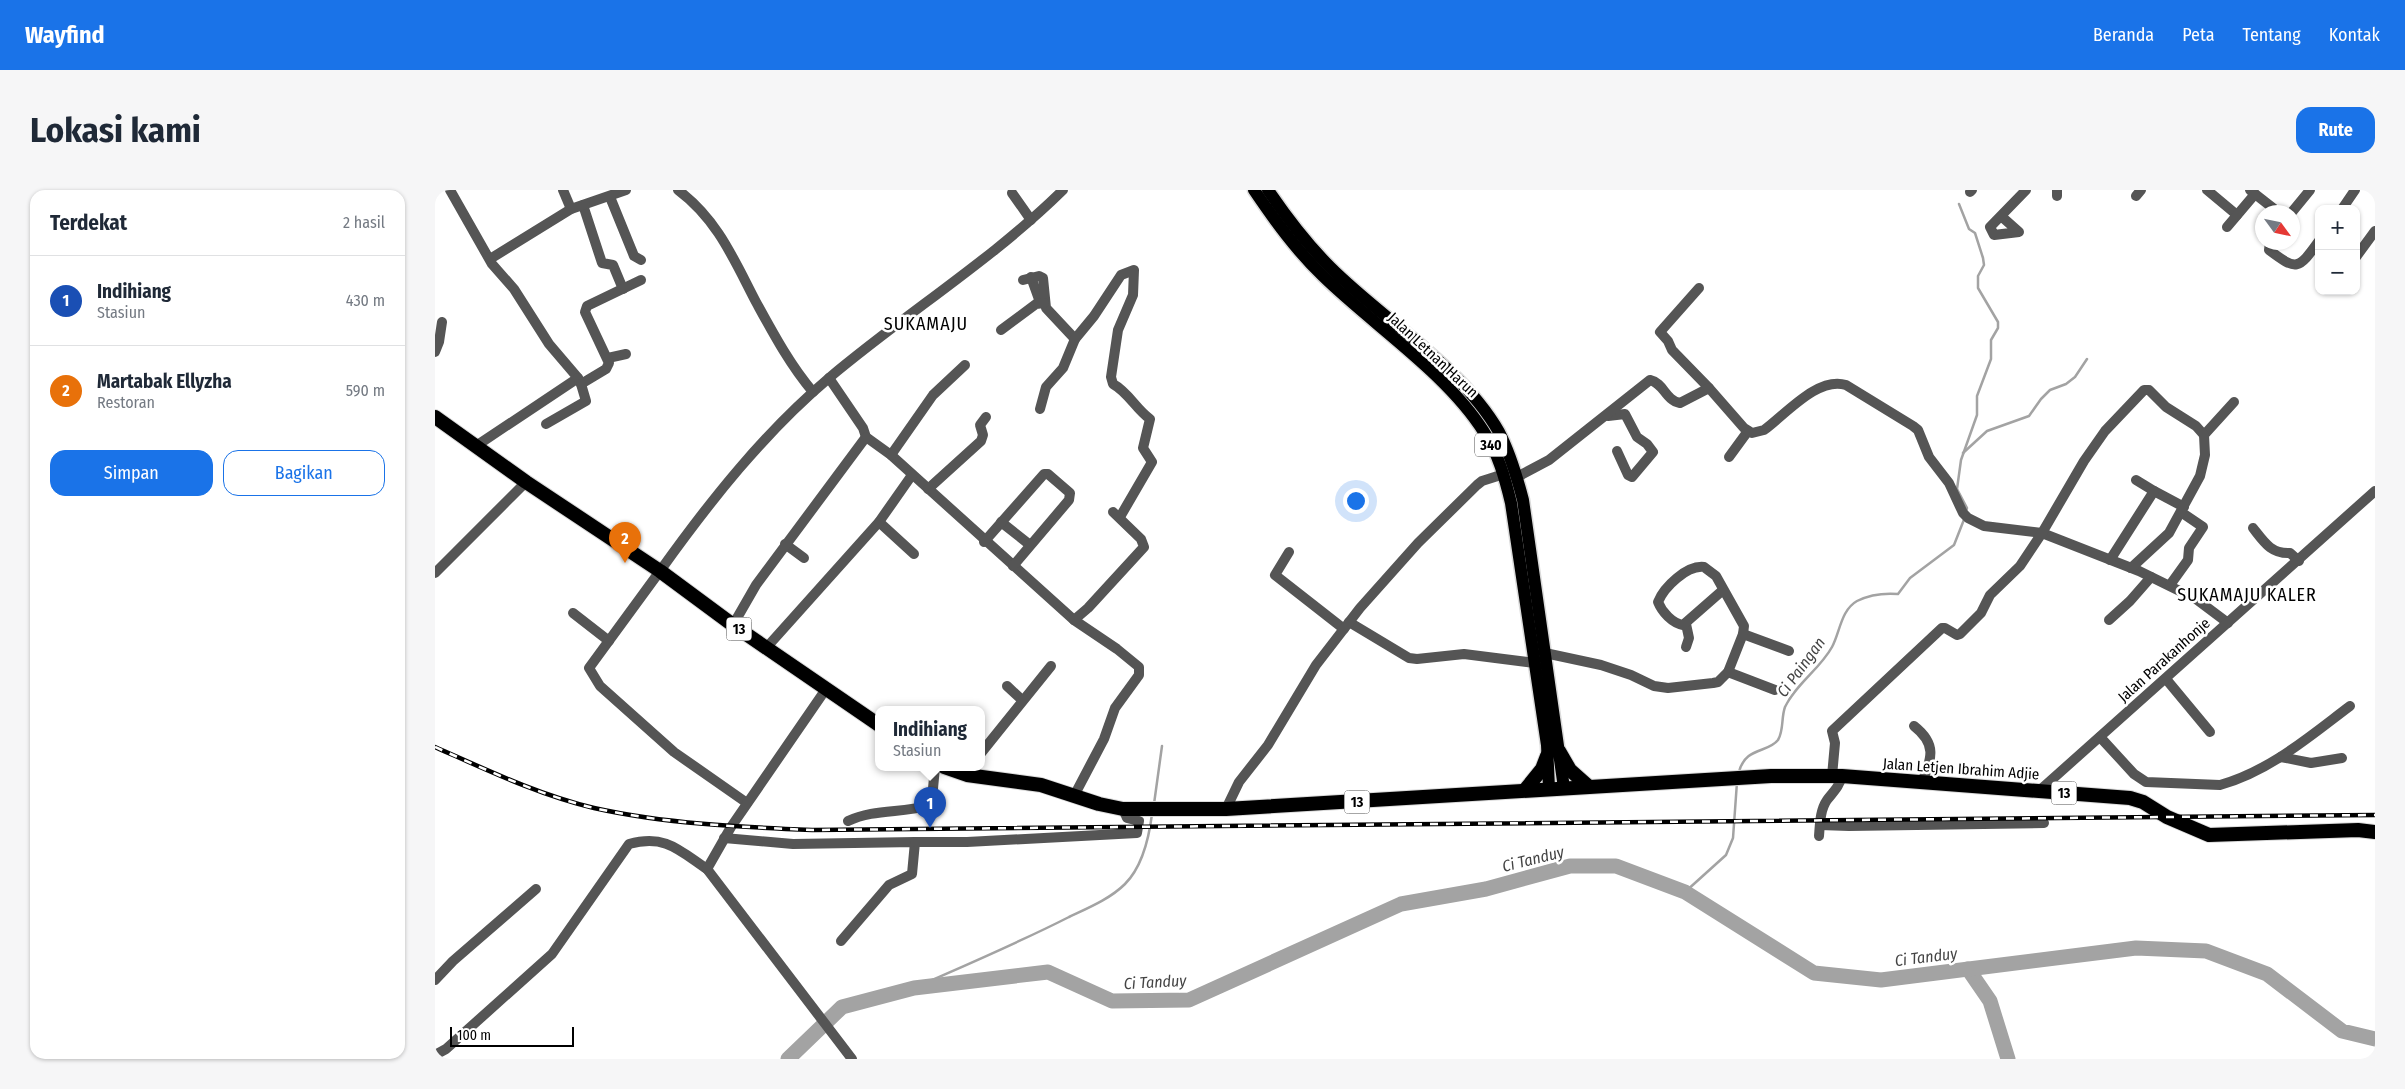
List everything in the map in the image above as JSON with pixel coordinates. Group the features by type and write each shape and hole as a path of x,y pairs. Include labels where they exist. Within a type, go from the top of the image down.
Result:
{"highway":[{"name":"13","path":"435,417 525,482 660,571 733,625 875,722"},
{"path":"1525,790 1553,754 1588,786"},
{"name":"13","path":"969,771 1041,785 1123,809 1147,810 1226,809 1588,786"},
{"name":"Jalan Letjen Ibrahim Adjie","path":"1588,786 1738,778 1837,776 2130,798 2143,802 2167,817 2209,835 2358,830 2375,832"}],"main road":[{"name":"Jalan Letnan Harun","path":"1254,190 1332,268 1428,354 1481,406 1499,432 1517,477 1521,534 1535,663 1553,754 1564,788"},
{"name":"Jalan Letnan Harun","path":"1268,190 1272,206 1299,252 1323,277 1404,348 1471,413 1488,438 1504,474 1521,534 1545,653 1553,754 1549,788"}],"street":[{"path":"450,190 490,259 514,289 549,344 580,381 586,401 546,424"},
{"path":"563,190 571,209"},
{"path":"490,259 571,209 626,190"},
{"path":"678,190 693,203 726,242 799,375 813,392"},
{"path":"747,803 674,752 601,686 589,668 733,475 770,432 829,378 1031,220 1063,190"},
{"path":"2001,216 2026,190"},
{"path":"2207,190 2237,215"},
{"path":"2298,205 2310,190"},
{"path":"2227,227 2252,192 2269,205"},
{"path":"2344,205 2351,192"},
{"path":"1012,194 1031,220"},
{"path":"610,197 634,256 641,260"},
{"path":"583,205 602,263 610,262 613,265 623,289"},
{"path":"2360,252 2375,231"},
{"path":"2269,250 2289,264 2294,265 2304,261 2315,246"},
{"path":"1040,409 1046,387 1063,368 1075,340 1094,316 1121,275 1134,270 1133,295 1118,330 1111,377 1113,384 1123,390 1129,400 1150,420 1143,448 1152,462 1117,515 1141,539 1144,547 1088,608 1074,620"},
{"path":"1027,278 1051,316 1075,340"},
{"path":"476,446 580,381 606,369 609,364 608,358 585,309 596,300 641,280"},
{"path":"1699,288 1660,332 1668,341 1672,350 1748,431 1757,433 1764,430 1823,386 1838,383 1847,385 1907,421 1918,430 1929,457 1949,483 1965,515 1984,526 2042,533 2151,576 2196,599 2228,623"},
{"path":"1001,330 1042,303"},
{"path":"435,352 439,342 442,322"},
{"path":"608,358 626,354"},
{"path":"891,456 933,395 965,365"},
{"path":"829,378 863,428 866,437 891,456 984,542 1074,620 1133,661 1140,670 1135,682 1115,708 1104,739 1074,796"},
{"path":"1517,477 1549,460 1608,416 1650,380 1658,384 1670,400 1680,403 1709,388"},
{"path":"1819,836 1825,803 1839,788 1835,743 1832,731 1942,628 1957,635 1961,634 1981,613 1990,595 2020,566 2042,533 2084,461 2105,431 2144,390 2153,391 2166,407 2196,426 2203,435 2205,441 2203,469 2163,540 2131,568"},
{"path":"2203,435 2234,402"},
{"path":"1608,416 1625,414 1637,437 1647,444 1653,452 1632,477 1629,475 1617,452"},
{"path":"928,490 981,441 983,435 980,425 986,417"},
{"path":"1729,457 1748,431"},
{"path":"733,625 756,585 785,544 866,437"},
{"path":"984,542 1041,475 1048,474 1071,496 1013,566"},
{"path":"1226,809 1239,782 1268,745 1301,688 1346,625 1418,543 1477,485 1482,481 1504,474"},
{"path":"767,647 879,522 912,475"},
{"path":"2136,480 2206,524 2189,548 2188,560 2170,585"},
{"path":"435,573 525,482"},
{"path":"2110,560 2154,491"},
{"name":"Jalan Parakanhonje","path":"2039,791 2299,561 2375,491"},
{"path":"879,522 914,554"},
{"path":"1001,522 1030,545"},
{"path":"2253,528 2272,550 2282,554 2290,553 2299,561"},
{"path":"785,544 804,558"},
{"path":"1289,552 1275,575 1346,625 1409,658 1464,654 1535,663"},
{"path":"1545,653 1601,665 1631,675 1655,686 1668,688 1718,682 1728,672 1743,634 1744,626 1713,572 1704,566 1692,568 1661,595 1659,602 1661,608 1677,624 1687,624 1723,590"},
{"path":"2109,620 2151,576"},
{"path":"573,613 609,641"},
{"path":"1686,646 1689,638 1687,624"},
{"path":"1743,634 1789,651"},
{"path":"985,748 1051,666"},
{"path":"1728,672 1775,690"},
{"path":"2165,679 2210,732"},
{"path":"1007,686 1022,700"},
{"path":"707,869 747,803 826,689"},
{"path":"2101,737 2134,774 2146,782 2220,785 2281,757 2350,706"},
{"path":"1914,726 1921,732 1931,751 1929,765 1922,782"},
{"path":"2281,757 2311,763 2342,758"},
{"path":"848,821 858,816 892,809 927,806 932,799 935,771"},
{"path":"725,838 793,844 967,842 1137,833 1139,821 1127,818 1123,809"},
{"path":"1820,825 2044,824"},
{"path":"435,1055 446,1049 552,954 629,844 647,839 671,845 707,869 852,1059"},
{"path":"841,941 889,885 912,874 915,842"},
{"path":"435,980 453,961 536,889"}],"waterway":[{"name":"Ci Paingan","path":"1959,204 1969,229 1975,233 1983,258 1984,265 1978,276 1978,288 1998,322 1998,328 1991,340 1991,359 1977,396 1977,415 1961,460 1957,489 1967,508 1966,512"},
{"path":"1963,453 1987,431 2029,416 2050,390 2066,384 2075,377 2087,359"},
{"name":"Ci Paingan","path":"1739,772 1746,758 1769,747 1778,740 1785,707 1795,691 1827,655 1835,641 1847,610 1862,599 1882,594 1898,594 1910,578 1954,545 1965,517"},
{"path":"1154,804 1162,746"},
{"name":"Ci Paingan","path":"1685,892 1726,855 1733,838 1737,782"},
{"path":"914,988 1031,936 1091,907 1113,894 1131,877 1140,861 1147,842 1152,814"},
{"name":"Ci Tanduy","path":"788,1059 842,1007 914,988 1048,972 1112,1001 1189,1000 1401,904 1486,889 1570,866 1616,866 1685,892 1814,973 1881,980 2136,948 2206,951 2267,974 2342,1031 2375,1039"},
{"path":"1968,969 1990,1001 2008,1059"}],"railway":[{"path":"435,747 533,789 594,808 676,821 813,830 2375,815"}],"place":[{"name":"Martabak Ellyzha","path":"625,563"},
{"name":"Indihiang","path":"930,828"}],"district":[{"name":"SUKAMAJU","path":"926,324"},
{"name":"SUKAMAJU KALER","path":"2247,595"}]}
